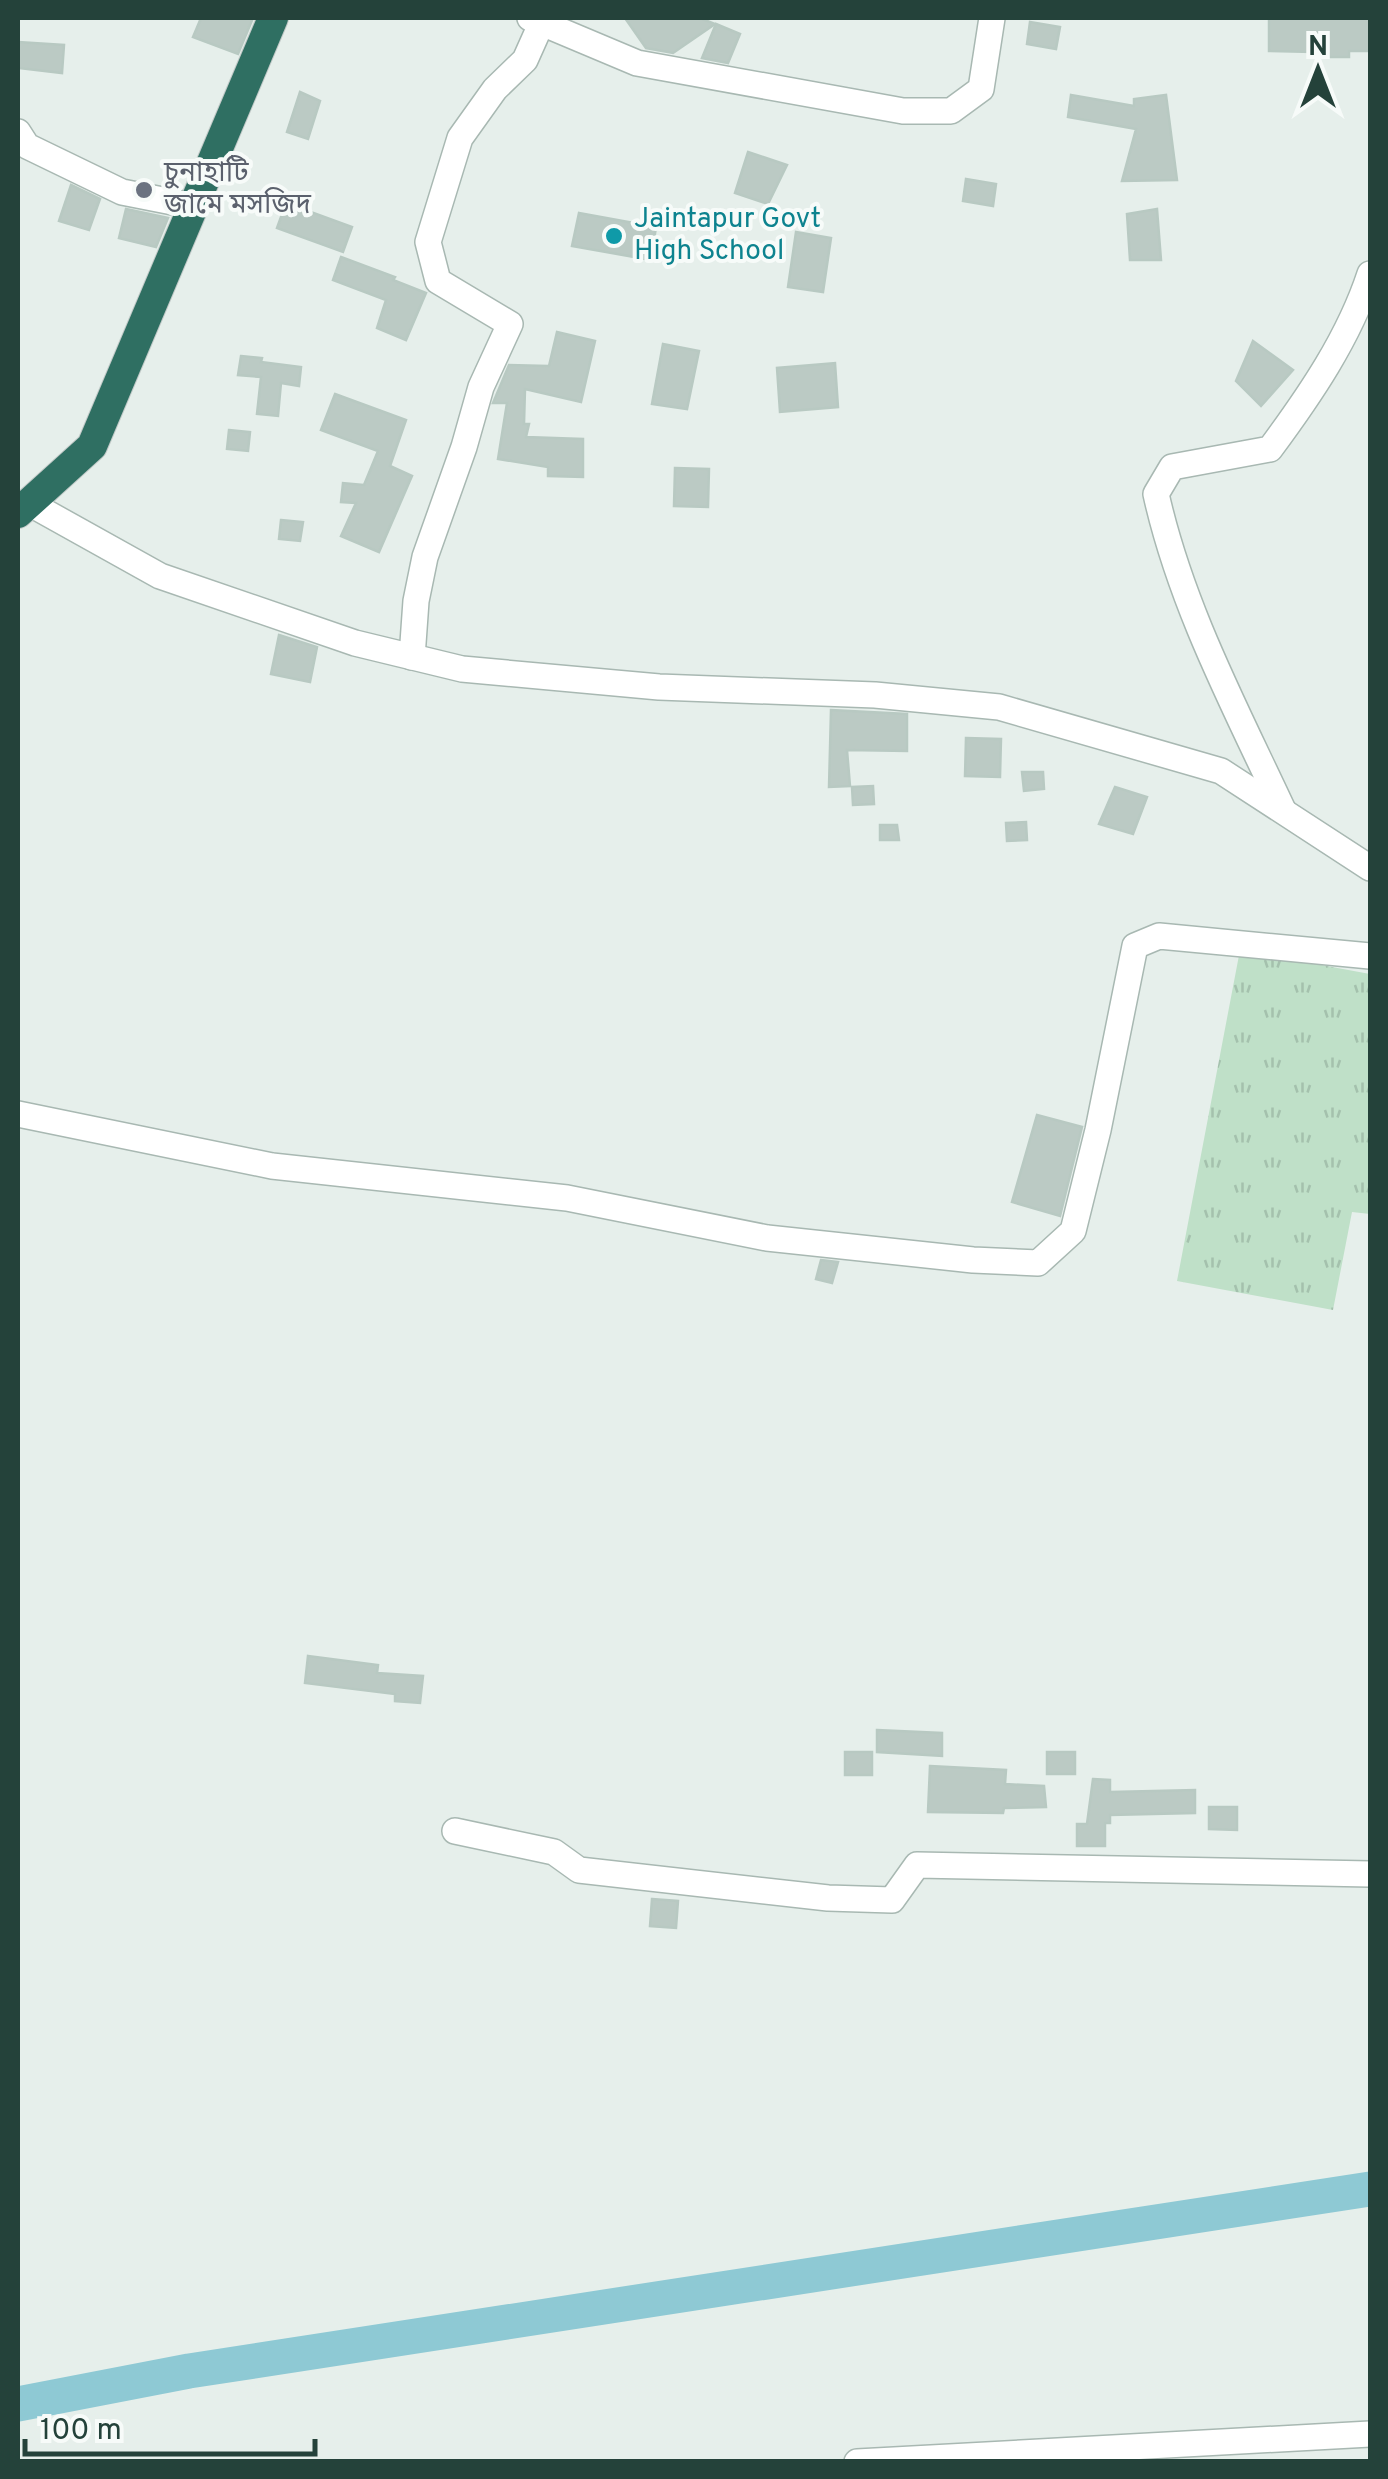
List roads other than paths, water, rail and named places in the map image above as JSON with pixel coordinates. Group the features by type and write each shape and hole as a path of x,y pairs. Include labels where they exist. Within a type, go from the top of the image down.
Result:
{"highway":[{"path":"23,508 92,446 273,18"}],"street":[{"path":"412,657 416,601 425,557 482,386 510,324 438,280 428,242 460,138 495,89 525,60 536,20 637,63 903,111 951,111 981,89 992,18"},
{"path":"18,132 28,146 122,192 193,206"},
{"path":"1283,810 1194,620 1156,494 1172,466 1270,448 1315,388 1357,314 1370,274"},
{"path":"23,508 160,576 356,644 462,669 660,687 875,695 999,707 1221,771 1370,868"},
{"path":"18,1114 272,1166 568,1198 767,1238 1038,1263 1074,1231 1136,946 1159,936 1370,956"},
{"path":"454,1831 554,1852 579,1870 828,1898 892,1900 917,1866 1370,1874"},
{"path":"857,2462 1370,2434"}],"waterway":[{"path":"18,2404 189,2371 1370,2189"}],"place":[{"name":"চুনাহাটি জামে মসজিদ","path":"144,190"},
{"name":"Jaintapur Govt High School","path":"614,236"}]}
